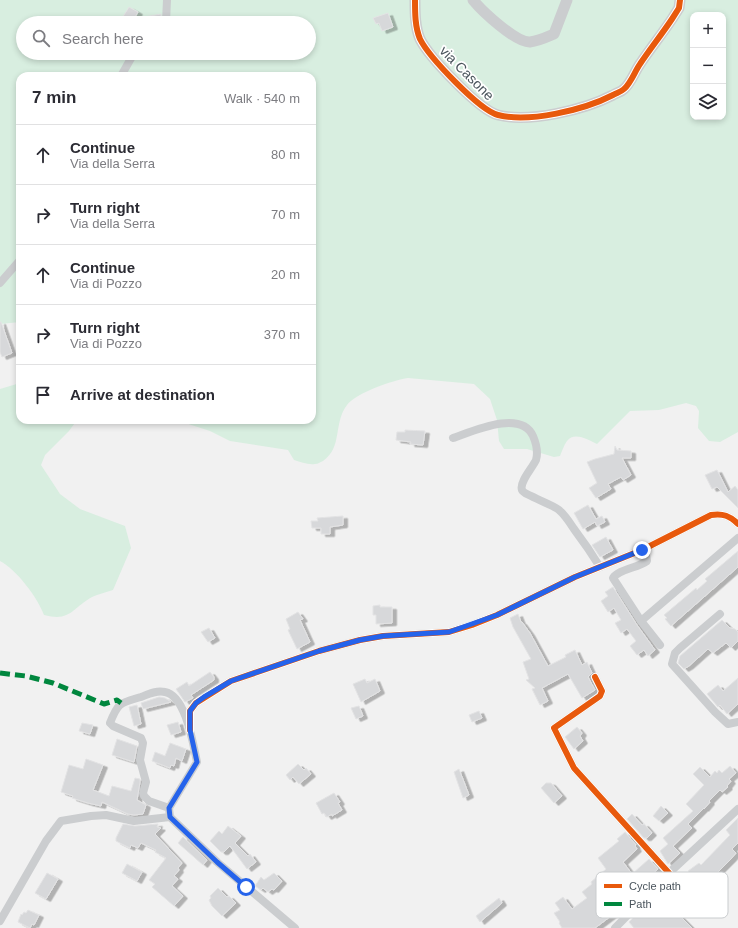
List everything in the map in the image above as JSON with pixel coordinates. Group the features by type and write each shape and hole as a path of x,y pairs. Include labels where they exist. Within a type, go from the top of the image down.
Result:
{"street":[{"path":"166,16 167,0"},
{"name":"via Casone","path":"415,0 416,23 420,39 431,55 469,96 485,109 497,115 515,117 538,116 575,110 604,100 624,89 672,19 678,8 680,0"},
{"path":"473,0 480,8 513,36 529,42 554,34 567,0"},
{"path":"123,72 130,60"},
{"path":"0,283 16,265"},
{"path":"453,438 506,422 525,426 531,431 536,444 537,456 522,484 522,489 526,494 547,502 560,510 600,567"},
{"path":"190,730 190,711 196,703 231,681 319,651 360,640 383,636 449,632 497,615 575,577 642,550 711,515 723,514 738,524"},
{"path":"641,621 738,538"},
{"path":"642,550 646,555 647,560 636,567 616,575 613,578 641,621 660,645"},
{"path":"720,614 675,653 672,664 715,712 728,724 738,722"},
{"path":"595,677 602,691 600,696 554,728 574,768 669,872"},
{"path":"169,808 149,801 144,796 146,782 140,760 143,743 141,738 113,726 110,723 115,709 121,703 157,691 166,692 174,696 180,703 190,730 197,762 169,808 170,817 217,862 295,928"},
{"path":"671,872 738,809"},
{"path":"0,920 46,841 61,821 106,815 134,821 170,817"},
{"path":"615,928 625,918"}],"green space":[{"path":"0,0 738,0 738,432 720,442 709,441 698,428 699,411 696,406 686,403 659,410 630,411 597,444 582,437 577,436 570,438 564,446 560,456 554,457 527,449 504,449 499,441 497,420 490,399 474,384 408,378 393,381 375,388 352,400 347,405 340,419 336,442 333,449 323,461 316,464 307,464 294,460 288,450 230,441 210,431 188,424 316,424 316,72 16,72 16,322 0,324"},
{"path":"16,384 16,424 74,424 45,455 41,465 60,494 80,509 125,526 131,548 113,590 92,597 71,613 60,617 44,615 37,601 26,585 13,570 0,561 0,389"}],"building":[{"path":"129,7 138,12 136,16 123,16"},
{"path":"388,13 393,27 382,31 379,23 376,24 373,18"},
{"path":"161,14 161,16 150,16"},
{"path":"0,322 12,353 2,357 0,352"},
{"path":"405,430 425,431 423,445 410,444 411,442 396,440 397,432 405,432"},
{"path":"615,446 617,450 631,451 631,458 622,458 631,475 623,480 621,477 608,484 611,489 596,498 589,488 597,483 587,462 614,454"},
{"path":"717,470 728,492 735,486 738,490 738,508 717,487 712,489 705,475"},
{"path":"588,505 596,519 602,516 605,522 597,526 595,522 583,529 574,513"},
{"path":"343,516 343,525 330,527 330,534 321,534 321,528 312,528 311,521 318,521 317,518"},
{"path":"606,537 613,550 600,557 592,545"},
{"path":"738,551 738,567 671,626 665,619 667,618 664,615 696,588 697,590 707,581 705,579"},
{"path":"613,587 655,650 648,656 644,650 637,655 630,646 636,641 627,629 621,633 615,623 621,620 614,608 608,612 601,601 608,596 605,592"},
{"path":"380,605 380,607 392,607 392,623 376,624 376,615 373,615 373,606"},
{"path":"298,612 303,619 300,620 310,642 297,649 288,630 290,629 286,619"},
{"path":"518,614 521,622 530,633 548,666 566,657 565,655 575,650 582,665 587,662 592,673 588,677 595,690 582,698 568,674 542,688 548,701 540,705 532,689 535,688 526,680 529,679 523,662 531,659 513,627 510,618"},
{"path":"722,620 730,628 735,629 738,632 738,641 731,648 726,643 713,653 708,649 684,669 678,663 680,656"},
{"path":"209,628 215,638 208,642 201,632"},
{"path":"210,672 214,677 214,680 191,695 193,698 185,702 176,689 187,682 189,686"},
{"path":"738,678 738,704 727,714 720,705 718,707 707,694 718,685 723,691"},
{"path":"365,679 367,683 375,679 380,691 361,702 353,684"},
{"path":"159,697 165,698 171,702 143,709 141,703"},
{"path":"137,705 141,724 134,726 129,707"},
{"path":"359,706 363,716 356,719 351,708"},
{"path":"479,711 482,718 472,722 469,715"},
{"path":"178,722 181,732 171,735 167,725"},
{"path":"82,723 93,725 90,734 79,731"},
{"path":"577,727 582,733 580,736 583,741 574,749 565,737"},
{"path":"117,739 137,746 134,762 112,755"},
{"path":"170,743 186,749 182,761 176,758 174,766 171,765 170,768 152,761 155,752 165,756"},
{"path":"86,759 103,765 93,790 109,796 112,786 131,791 135,778 140,779 137,800 146,805 143,814 128,814 102,802 101,806 88,803 72,798 73,796 61,792 69,765 83,769"},
{"path":"298,764 304,770 306,768 311,774 299,784 293,777 290,780 286,775"},
{"path":"730,766 736,773 729,779 731,781 727,786 728,787 722,792 720,790 709,801 710,802 704,809 688,824 692,828 673,846 680,853 668,864 660,851 668,844 663,838 693,811 686,804 704,785 693,774 700,767 710,777 715,771 717,773 719,770 722,773"},
{"path":"459,769 469,795 463,798 454,772"},
{"path":"546,783 551,783 562,796 554,803 541,788"},
{"path":"334,793 340,802 338,803 342,810 332,816 332,814 327,817 324,813 322,814 316,803"},
{"path":"661,806 668,813 659,821 653,816"},
{"path":"632,814 652,833 647,838 644,838 627,819"},
{"path":"738,818 738,843 732,849 736,853 731,859 718,872 689,872 688,871 699,863 701,865 730,835 726,830"},
{"path":"123,824 135,826 158,824 157,827 161,828 155,834 182,863 174,876 178,879 172,886 183,896 174,906 152,887 155,884 149,880 166,858 155,852 156,850 141,843 138,848 131,845 130,848 116,841"},
{"path":"228,826 241,836 235,843 248,856 250,854 256,862 247,869 230,846 224,852 221,852 210,841 219,831 222,834"},
{"path":"625,832 636,845 635,846 637,849 623,862 630,872 603,872 606,869 598,858 619,841 617,839"},
{"path":"183,837 207,860 203,865 178,843"},
{"path":"649,859 658,869 655,872 634,872"},
{"path":"127,864 142,872 137,881 122,873"},
{"path":"47,873 58,879 46,899 35,893"},
{"path":"274,873 282,881 274,890 272,889 268,892 263,888 261,890 255,886 261,877 264,880"},
{"path":"596,878 596,918 608,918 595,928 562,928 554,913 560,910 555,903 563,897 572,909 587,898 582,892 592,884 591,882"},
{"path":"218,888 236,903 222,916 212,906 209,900 211,898 210,896"},
{"path":"499,898 502,903 480,922 476,916"},
{"path":"28,910 39,915 34,925 32,924 30,928 18,922 21,914 22,915 24,912 26,913"},
{"path":"633,918 682,918 692,928 634,928 629,922"}],"marked path":[{"path":"0,673 26,676 53,683 104,704 117,700 121,703"}],"cycle path":[{"path":"415,0 415,15 418,34 433,58 455,82 479,104 498,115 511,117 556,114 587,106 623,90 629,84 640,64 679,8 680,0"},
{"path":"190,730 190,711 196,703 231,681 319,651 360,640 383,636 449,632 472,625 497,615 575,577 642,550 711,515 719,514 726,516 738,524"},
{"path":"595,677 602,691 600,696 554,728 574,768 668,872"}],"route":[{"path":"246,887 217,862 170,817 169,808 197,762 190,730 190,711 196,703 231,681 319,651 360,640 383,636 449,632 472,625 497,615 575,577 642,550"}]}
